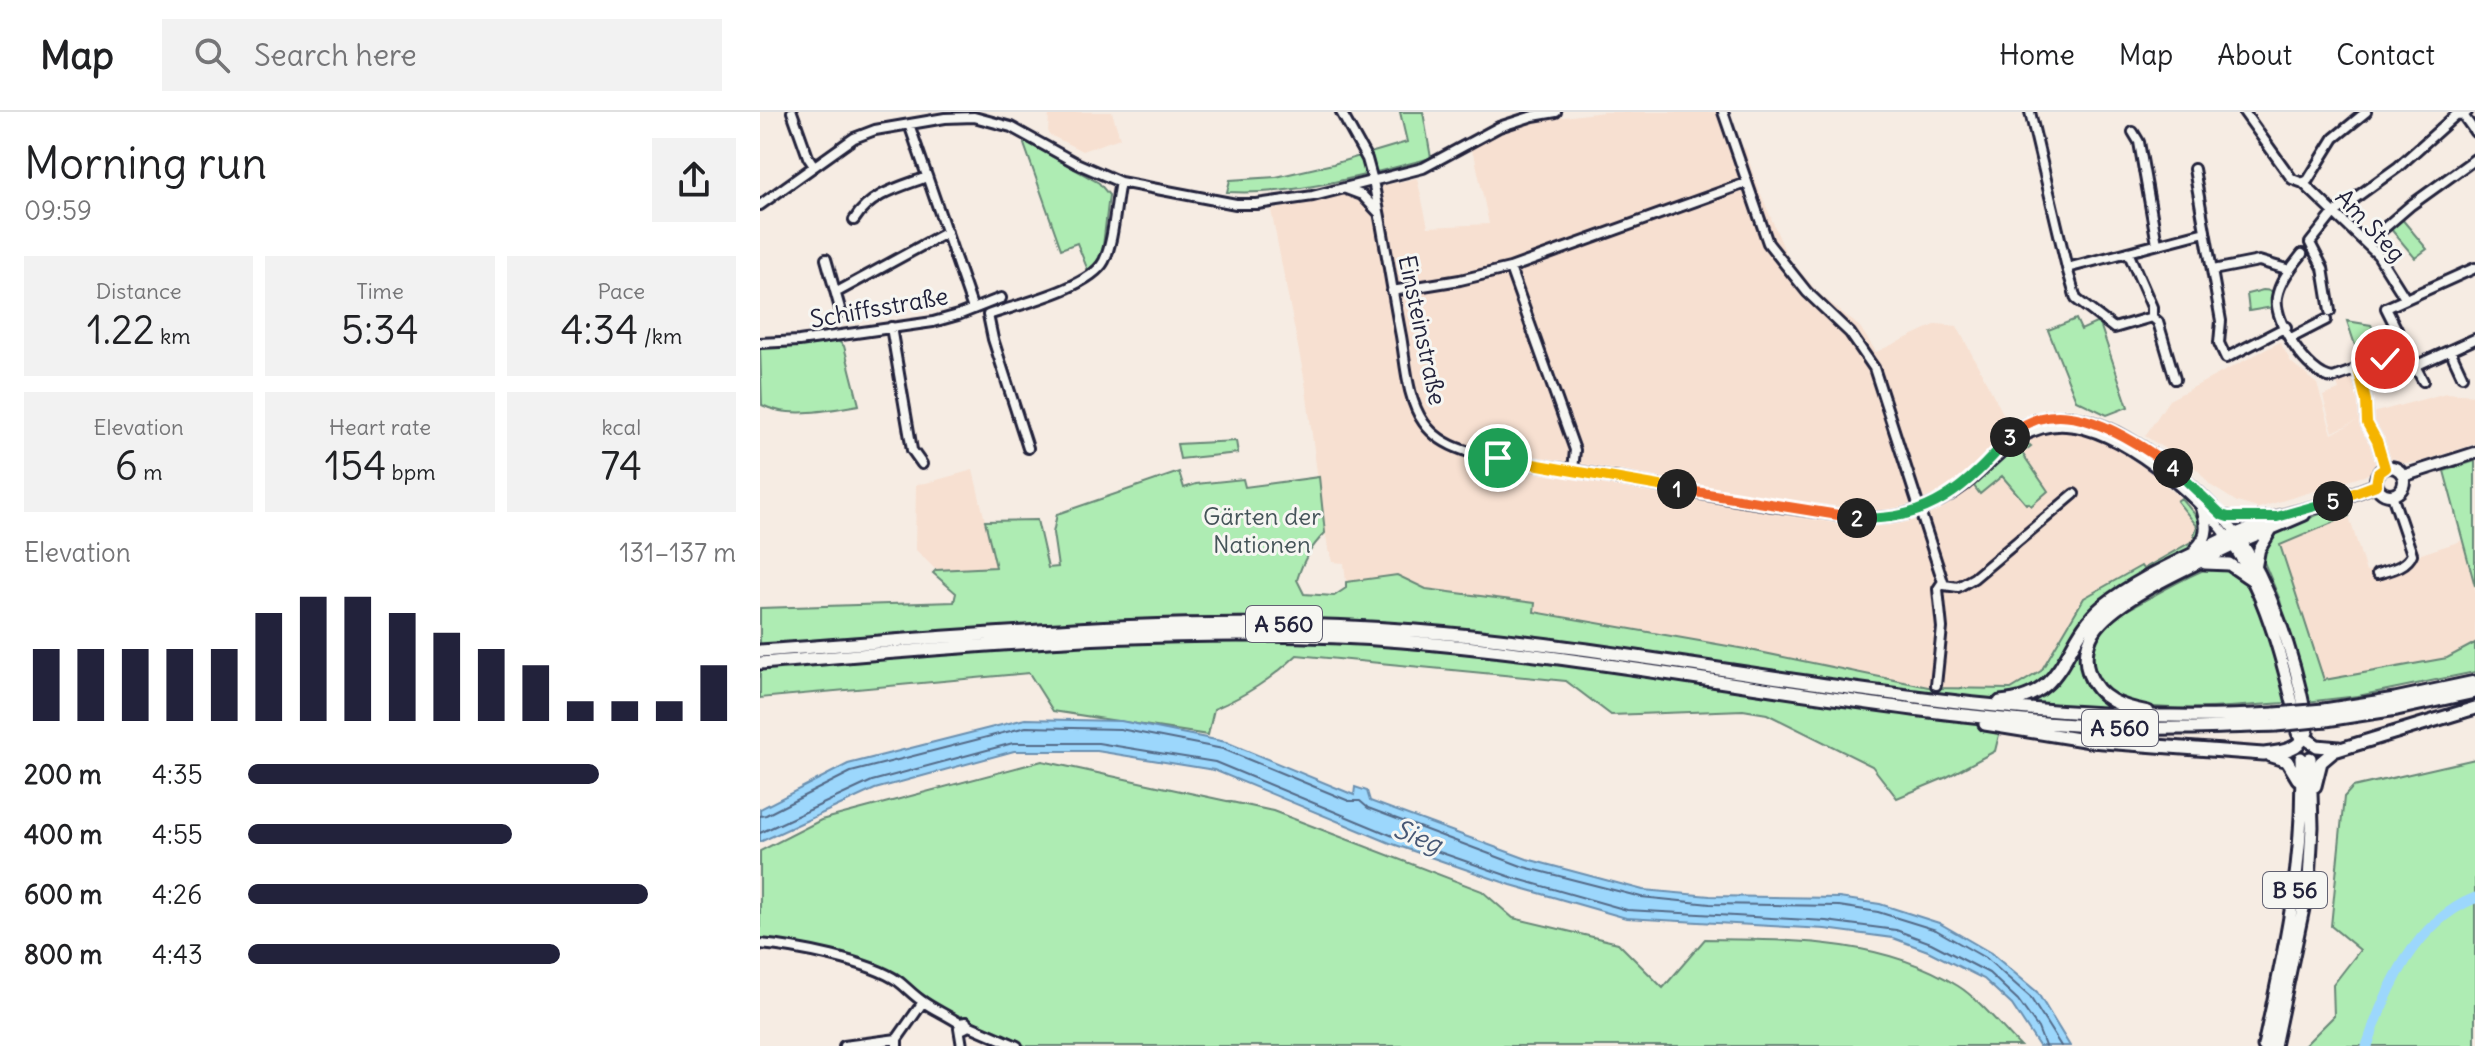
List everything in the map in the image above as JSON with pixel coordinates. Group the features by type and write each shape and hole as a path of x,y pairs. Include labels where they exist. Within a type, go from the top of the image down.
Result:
{"highway":[{"path":"1956,703 2012,701 2041,690 2055,677 2099,610 2196,549 2205,537 2207,527 2202,506"},
{"path":"2173,565 2235,539"},
{"path":"2181,718 2129,708 2106,697 2090,676 2086,655 2092,635 2109,614 2235,539"},
{"path":"2197,564 2229,564 2254,581"},
{"name":"A 560","path":"761,650 1135,626 1278,624 1416,631 1503,640 1956,703 2112,717 2275,720"},
{"name":"A 560","path":"760,663 1108,638 1323,637 1469,647 1914,710 2110,727 2197,728 2397,709 2475,692"},
{"name":"A 560","path":"2325,715 2475,682"},
{"path":"2307,795 2321,762 2343,748 2475,708"},
{"path":"1914,710 2090,741 2263,754 2287,761 2307,795"},
{"path":"2263,754 2289,750 2304,738 2323,748 2343,748"},
{"name":"B 56","path":"2264,1046 2273,1026 2309,880 2305,758"},
{"name":"B 56","path":"2273,1026 2274,1046"}],"main road":[{"path":"2403,476 2475,453"},
{"path":"2385,468 2394,468 2403,476 2403,486 2392,495 2384,494 2376,485 2378,473 2385,468"},
{"path":"2235,539 2272,528 2376,485"},
{"path":"2235,539 2277,517 2322,505"},
{"path":"2256,568 2259,550 2272,528"},
{"name":"B 56","path":"2235,539 2256,568 2292,659 2303,701 2305,758"},
{"name":"B 56","path":"2235,539 2275,640 2304,738"}],"street":[{"path":"792,112 814,166"},
{"name":"Einsteinstraße","path":"1341,112 1367,159 1373,181 1416,407 1431,432 1447,444 1465,451 1748,502 1856,518 1887,517 1918,510 1958,490 1997,454 2014,432 2031,421 2055,416 2086,419 2162,461 2192,485 2222,515 2235,539"},
{"path":"760,205 838,147 862,134 955,117 993,121 1028,135 1076,163 1120,182 1236,204 1264,204 1346,189 1423,168 1513,122 1556,112"},
{"path":"1723,112 1768,243 1807,292 1850,333 1874,368 1942,583 1953,588 1974,578 2074,494"},
{"path":"2030,112 2076,299 2114,328 2152,317"},
{"name":"Am Steg","path":"2244,112 2292,179 2303,183 2367,243 2388,268 2405,298"},
{"path":"2303,183 2338,133 2366,112"},
{"path":"2291,338 2328,316 2323,268 2309,246 2333,214 2398,167 2457,114 2465,114 2475,132"},
{"path":"909,124 973,309"},
{"path":"2133,132 2139,142 2157,244"},
{"path":"2367,243 2411,205 2475,159"},
{"path":"2194,169 2221,321 2219,343 2226,358 2286,327"},
{"path":"854,220 881,194 927,177"},
{"path":"1028,448 988,315 1069,288 1086,281 1097,271 1105,259 1120,182"},
{"path":"1392,291 1510,268 1746,183"},
{"path":"1346,189 1362,195 1379,213"},
{"path":"837,292 947,232"},
{"path":"2067,268 2205,232"},
{"path":"2128,252 2152,307 2152,317"},
{"path":"2302,254 2280,285 2276,300 2277,310 2303,361 2322,376 2333,378 2407,351"},
{"path":"826,259 841,312"},
{"path":"2213,270 2259,261 2290,270"},
{"path":"1510,268 1575,450 1573,470"},
{"path":"2423,381 2386,308 2475,268"},
{"name":"Schiffsstraße","path":"760,343 799,341 933,322 1001,298"},
{"path":"2152,317 2158,322 2175,379"},
{"path":"891,327 912,450 922,464"},
{"path":"2415,366 2475,339"},
{"path":"2450,350 2462,376"},
{"path":"2358,368 2366,401 2367,423 2377,441 2385,468"},
{"name":"Einsteinstraße","path":"1997,454 2034,431 2055,426 2076,427 2095,433 2171,479 2235,539"},
{"path":"2377,574 2404,564 2412,554 2392,495"},
{"path":"2222,515 2251,519 2277,517"},
{"path":"1936,685 1942,628 1938,589 1942,583"},
{"path":"760,944 838,958 885,974 963,1026 1017,1046"},
{"path":"844,1046 897,1042 923,1002"},
{"path":"962,1046 963,1026"}],"shaded area":[{"path":"1049,112 1112,112 1120,138 1082,151 1048,134"},
{"path":"1604,112 1718,112 1731,152 1745,148 1787,256 1818,293 1860,327 1876,352 1937,324 1957,326 2008,423 2025,440 2067,431 2088,435 2116,449 2152,473 2197,513 2196,539 2143,570 2140,566 2084,598 2041,671 2011,689 1933,688 1745,649 1534,612 1534,603 1426,589 1397,575 1346,582 1344,563 1332,562 1325,533 1305,382 1271,210 1417,178 1428,227 1489,224 1475,158 1470,149 1515,127"},
{"path":"2280,342 2291,362 2317,384 2332,434 2369,414 2446,393 2475,395 2475,444 2420,462 2403,463 2394,458 2375,465 2373,471 2364,476 2258,508 2237,502 2210,485 2198,470 2145,436 2169,400"},
{"path":"2351,379 2357,381 2361,395 2360,419 2333,432 2323,396 2339,390 2337,383"},
{"path":"973,470 996,567 936,570 915,549 916,484"},
{"path":"2349,516 2366,572 2464,540 2475,586 2475,643 2447,658 2324,681 2279,545"}],"green space":[{"path":"1400,112 1423,112 1431,158 1305,187 1227,192 1230,180 1276,177 1407,142"},
{"path":"1026,142 1099,183 1109,195 1102,254 1089,273 1077,243 1061,249 1024,144"},
{"path":"2401,218 2427,249 2415,258 2390,228"},
{"path":"2273,291 2273,307 2249,311 2247,294"},
{"path":"2076,319 2081,330 2100,324 2128,407 2107,415 2076,400 2048,330"},
{"path":"2347,321 2371,325 2376,334 2392,329 2402,348 2361,363"},
{"path":"837,340 844,346 859,405 823,411 784,412 762,405 760,348"},
{"path":"1236,441 1238,453 1180,459 1177,444"},
{"path":"2026,442 2031,446 2022,453 2048,491 2031,506 2002,476 1980,494 1974,486"},
{"path":"2475,461 2475,586 2444,471"},
{"name":"Gärten der Nationen","path":"1179,472 1184,488 1243,479 1245,487 1319,477 1325,533 1308,554 1299,573 1297,580 1304,594 1334,596 1346,588 1346,582 1397,575 1426,589 1535,603 1534,612 1745,649 1933,688 2011,689 2041,671 2084,598 2196,539 2197,526 2177,501 2181,498 2204,529 2191,550 2114,594 2040,686 2008,698 1995,751 1947,777 1897,798 1872,766 1767,714 1743,710 1611,715 1566,681 1297,655 1258,686 1214,709 1208,735 1053,711 1029,673 760,698 760,608 954,602 956,593 933,573 936,570 996,567 985,521 1037,520 1048,568 1058,567 1053,533 1057,514"},
{"path":"2345,503 2349,516 2280,545 2324,680 2447,658 2475,643 2475,672 2358,696 2306,702 2280,600 2263,560 2263,551 2268,540 2277,532"},
{"path":"2212,567 2234,573 2252,594 2288,703 2166,708 2129,702 2108,690 2094,670 2091,656 2098,633 2129,609"},
{"path":"2087,630 2084,665 2123,710 2024,704 2045,691"},
{"path":"2475,759 2475,1046 2304,1046 2334,1016 2333,985 2360,950 2331,926 2344,797 2353,787"},
{"path":"1042,761 1273,811 1482,891 1513,918 1618,943 1663,988 1705,939 1835,945 1899,959 1929,970 1958,986 2020,1046 1026,1046 945,1010 887,969 801,944 760,941 760,851 821,820"}],"water":[{"name":"Sieg","path":"1025,719 1121,721 1226,742 1354,795 1355,787 1367,791 1370,801 1527,859 1643,890 1710,896 1839,898 1880,904 1939,923 1991,953 2037,992 2070,1046 2039,1046 2012,1005 1984,979 1928,951 1893,938 1825,929 1626,918 1511,885 1390,843 1214,770 1097,751 1014,751 875,789 760,842 760,809 848,764"}],"waterway":[{"path":"2367,1046 2383,1002 2419,940 2435,923 2475,898"}],"route":[{"path":"1498,458 1748,502 1869,519 1900,515 1938,502 1975,476 2019,428 2040,418 2065,416 2086,419 2099,425 2162,461 2208,499 2222,515 2251,519 2277,517 2322,505 2376,485 2378,473 2385,468 2377,441 2367,423 2365,392 2358,368 2385,359"}]}
